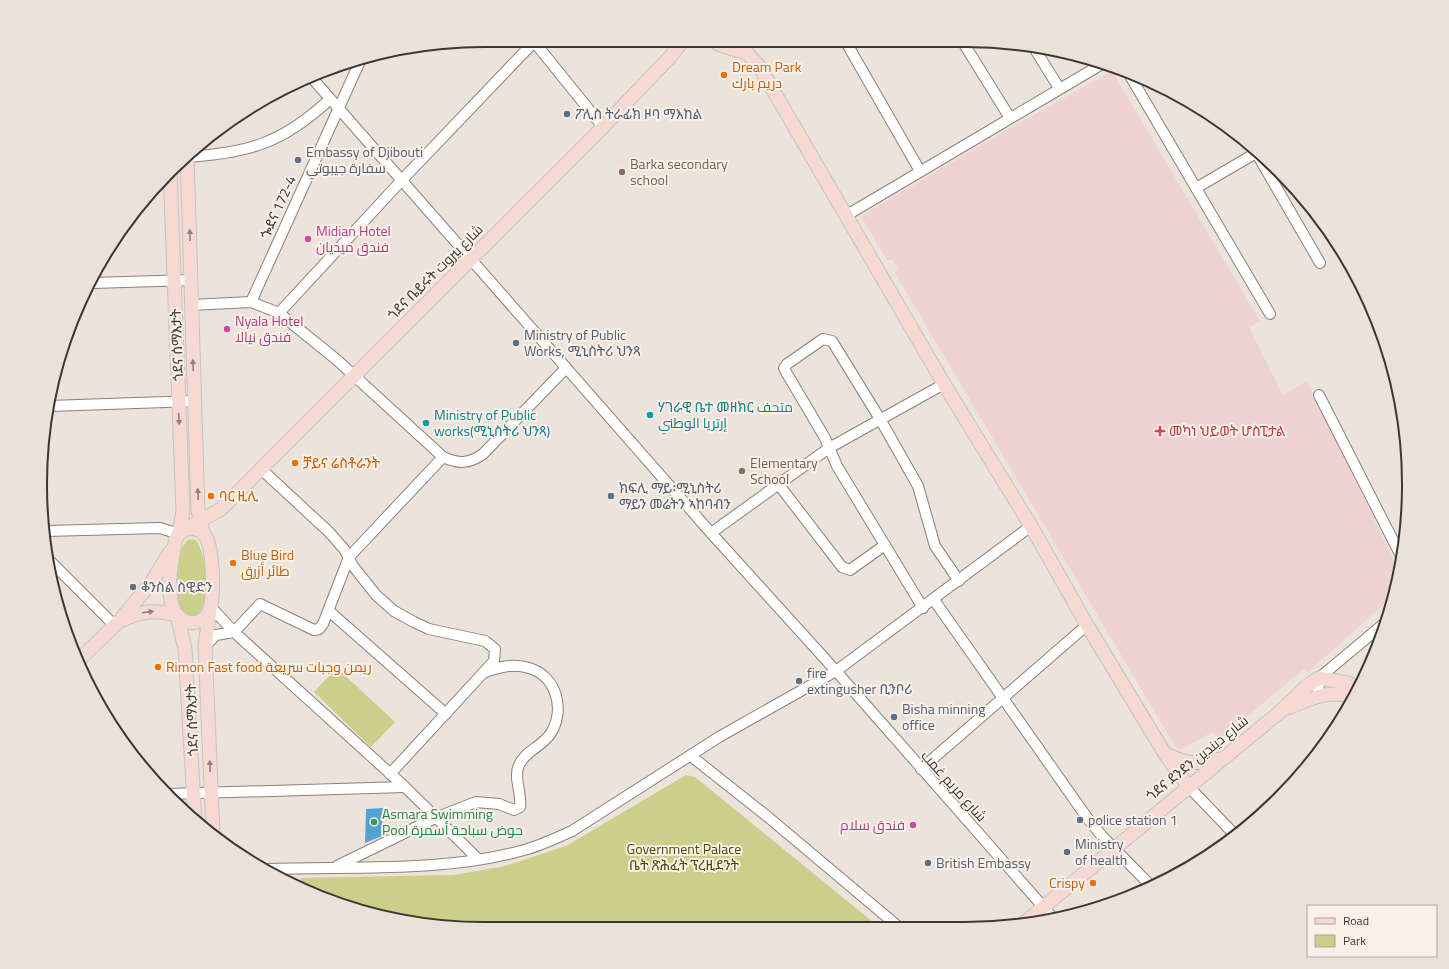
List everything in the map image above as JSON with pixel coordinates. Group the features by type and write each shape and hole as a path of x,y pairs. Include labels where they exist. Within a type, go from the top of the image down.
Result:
{"main road":[{"path":"670,58 678,47"},
{"path":"670,58 686,47"},
{"path":"737,47 750,49 944,384 1031,526 1087,625 1165,754 1188,786"},
{"name":"ጎደና ቤይሩት شارع بيروت","path":"221,509 604,127 670,58"},
{"name":"ጎደና ሰማእታት","path":"187,164 198,510 212,569 211,607 206,646 213,827"},
{"name":"ጎደና ሰማእታት","path":"170,180 183,511 181,535 169,577 170,594 177,615 185,649 196,813"},
{"path":"204,533 214,522 221,509"},
{"path":"204,533 221,509"},
{"path":"83,657 117,623 151,583 181,535 194,528 204,533"},
{"path":"117,623 144,611 154,611 177,615 184,621 196,622 204,618 211,607"},
{"path":"1319,678 1334,680 1352,686"},
{"name":"ጎደና ደንደን شارع ديندين","path":"1031,917 1113,847 1281,711 1307,686 1319,678"},
{"name":"ጎደና ደንደን شارع ديندين","path":"1281,711 1336,695"},
{"path":"1165,754 1189,763 1198,764 1222,759"}],"street":[{"path":"279,312 529,47"},
{"path":"538,47 604,127"},
{"path":"849,47 920,171"},
{"path":"966,47 1010,118"},
{"path":"1038,53 1060,88"},
{"name":"ጐደና 172-4","path":"250,302 358,66"},
{"path":"847,215 1096,67"},
{"path":"1133,80 1270,314"},
{"name":"شارع مريم غمب","path":"315,81 711,533 836,671 1050,914"},
{"path":"196,156 234,153 259,146 288,132 305,121 330,99"},
{"path":"1196,188 1250,153"},
{"path":"1264,166 1320,263"},
{"path":"97,283 191,280"},
{"path":"191,305 250,302 279,312 354,376 443,457 461,463 469,462 483,454 566,368"},
{"path":"923,608 837,466 825,438 784,368 786,364 823,340 832,341 880,419 918,486 935,546 959,580"},
{"path":"711,533 829,448 944,384"},
{"path":"1319,395 1397,548"},
{"path":"54,406 195,401"},
{"path":"206,646 216,635 234,632 260,604 314,630 319,629 329,611 348,557 443,457"},
{"path":"261,469 329,532 344,549 348,557 376,595 394,611 430,629 485,641 491,644 495,650 494,661 390,774"},
{"path":"779,485 842,567 850,570 885,545"},
{"path":"278,870 335,867 429,866 478,859 524,850 572,831 743,723 836,671 934,600 1031,526"},
{"path":"50,530 160,528 181,535"},
{"path":"54,565 117,623"},
{"path":"934,600 1088,819 1147,882"},
{"path":"211,607 234,632 405,787 478,859"},
{"path":"329,611 446,714"},
{"path":"921,769 1087,625"},
{"path":"1336,695 1319,678 1377,629"},
{"path":"335,867 435,818 476,802 491,802 514,810 518,809 521,804 517,775 518,766 523,757 543,743 551,732 557,716 558,702 554,687 544,676 530,668 515,666 500,667 484,672"},
{"path":"1334,666 1336,695"},
{"path":"691,756 768,817 893,922"},
{"path":"1188,786 1232,831"},
{"path":"174,793 405,787"}],"shaded area":[{"name":"መካነ ህይወት ሆስፒታል","path":"1110,72 1113,73 1260,321 1249,327 1283,395 1307,381 1395,563 1386,603 1308,672 1304,669 1220,739 1212,732 1178,751 895,273 898,269 892,260 887,260 861,216 1012,127"}],"green space":[{"path":"189,539 196,540 200,548 206,569 207,581 205,603 200,611 193,617 184,613 179,605 175,594 174,581 179,556 183,546"},
{"path":"337,668 395,722 371,747 314,692"},
{"name":"Government Palace ቤት ጽሕፈት ፕረዚደንት","path":"686,775 695,777 873,922 456,921 399,914 371,907 344,899 301,882 301,878 453,875 505,866 566,846"}],"water":[{"name":"Asmara Swimming Pool حوض سباحة أسمرة","path":"383,808 382,836 365,843 366,809"}],"place":[{"name":"Dream Park دريم بارك","path":"724,75"},
{"name":"ፖሊስ ትራፊክ ዞባ ማእከል","path":"567,114"},
{"name":"Embassy of Djibouti سفارة جيبوتي","path":"298,160"},
{"name":"Barka secondary school","path":"622,172"},
{"name":"Midian Hotel فندق ميديان","path":"308,239"},
{"name":"Nyala Hotel فندق نيالا","path":"227,329"},
{"name":"Ministry of Public Works, ሚኒስትሪ ህንጻ","path":"516,343"},
{"name":"ሃገራዊ ቤተ መዘክር متحف إرتريا الوطني","path":"650,415"},
{"name":"Ministry of Public works(ሚኒስትሪ ህንጻ)","path":"426,423"},
{"name":"መካነ ህይወት ሆስፒታል","path":"1160,431"},
{"name":"ቻይና ሬስቶራንት","path":"295,463"},
{"name":"Elementary School","path":"742,471"},
{"name":"ባር ዚሊ","path":"211,496"},
{"name":"ክፍሊ ማይ፡ሚኒስትሪ ማይን መሬትን ኣከባብን","path":"611,496"},
{"name":"Blue Bird طائر أزرق","path":"233,563"},
{"name":"ቆንስል ስዊድን","path":"133,587"},
{"name":"Rimon Fast food ريمن وجبات سريعة","path":"158,667"},
{"name":"fire extingusher ቢንቦሪ","path":"799,681"},
{"name":"Bisha minning office","path":"894,717"},
{"name":"police station 1","path":"1080,820"},
{"name":"Asmara Swimming Pool حوض سباحة أسمرة","path":"374,822"},
{"name":"فندق سلام","path":"913,825"},
{"name":"Ministry of health","path":"1067,852"},
{"name":"British Embassy","path":"928,863"},
{"name":"Crispy","path":"1093,883"}]}
